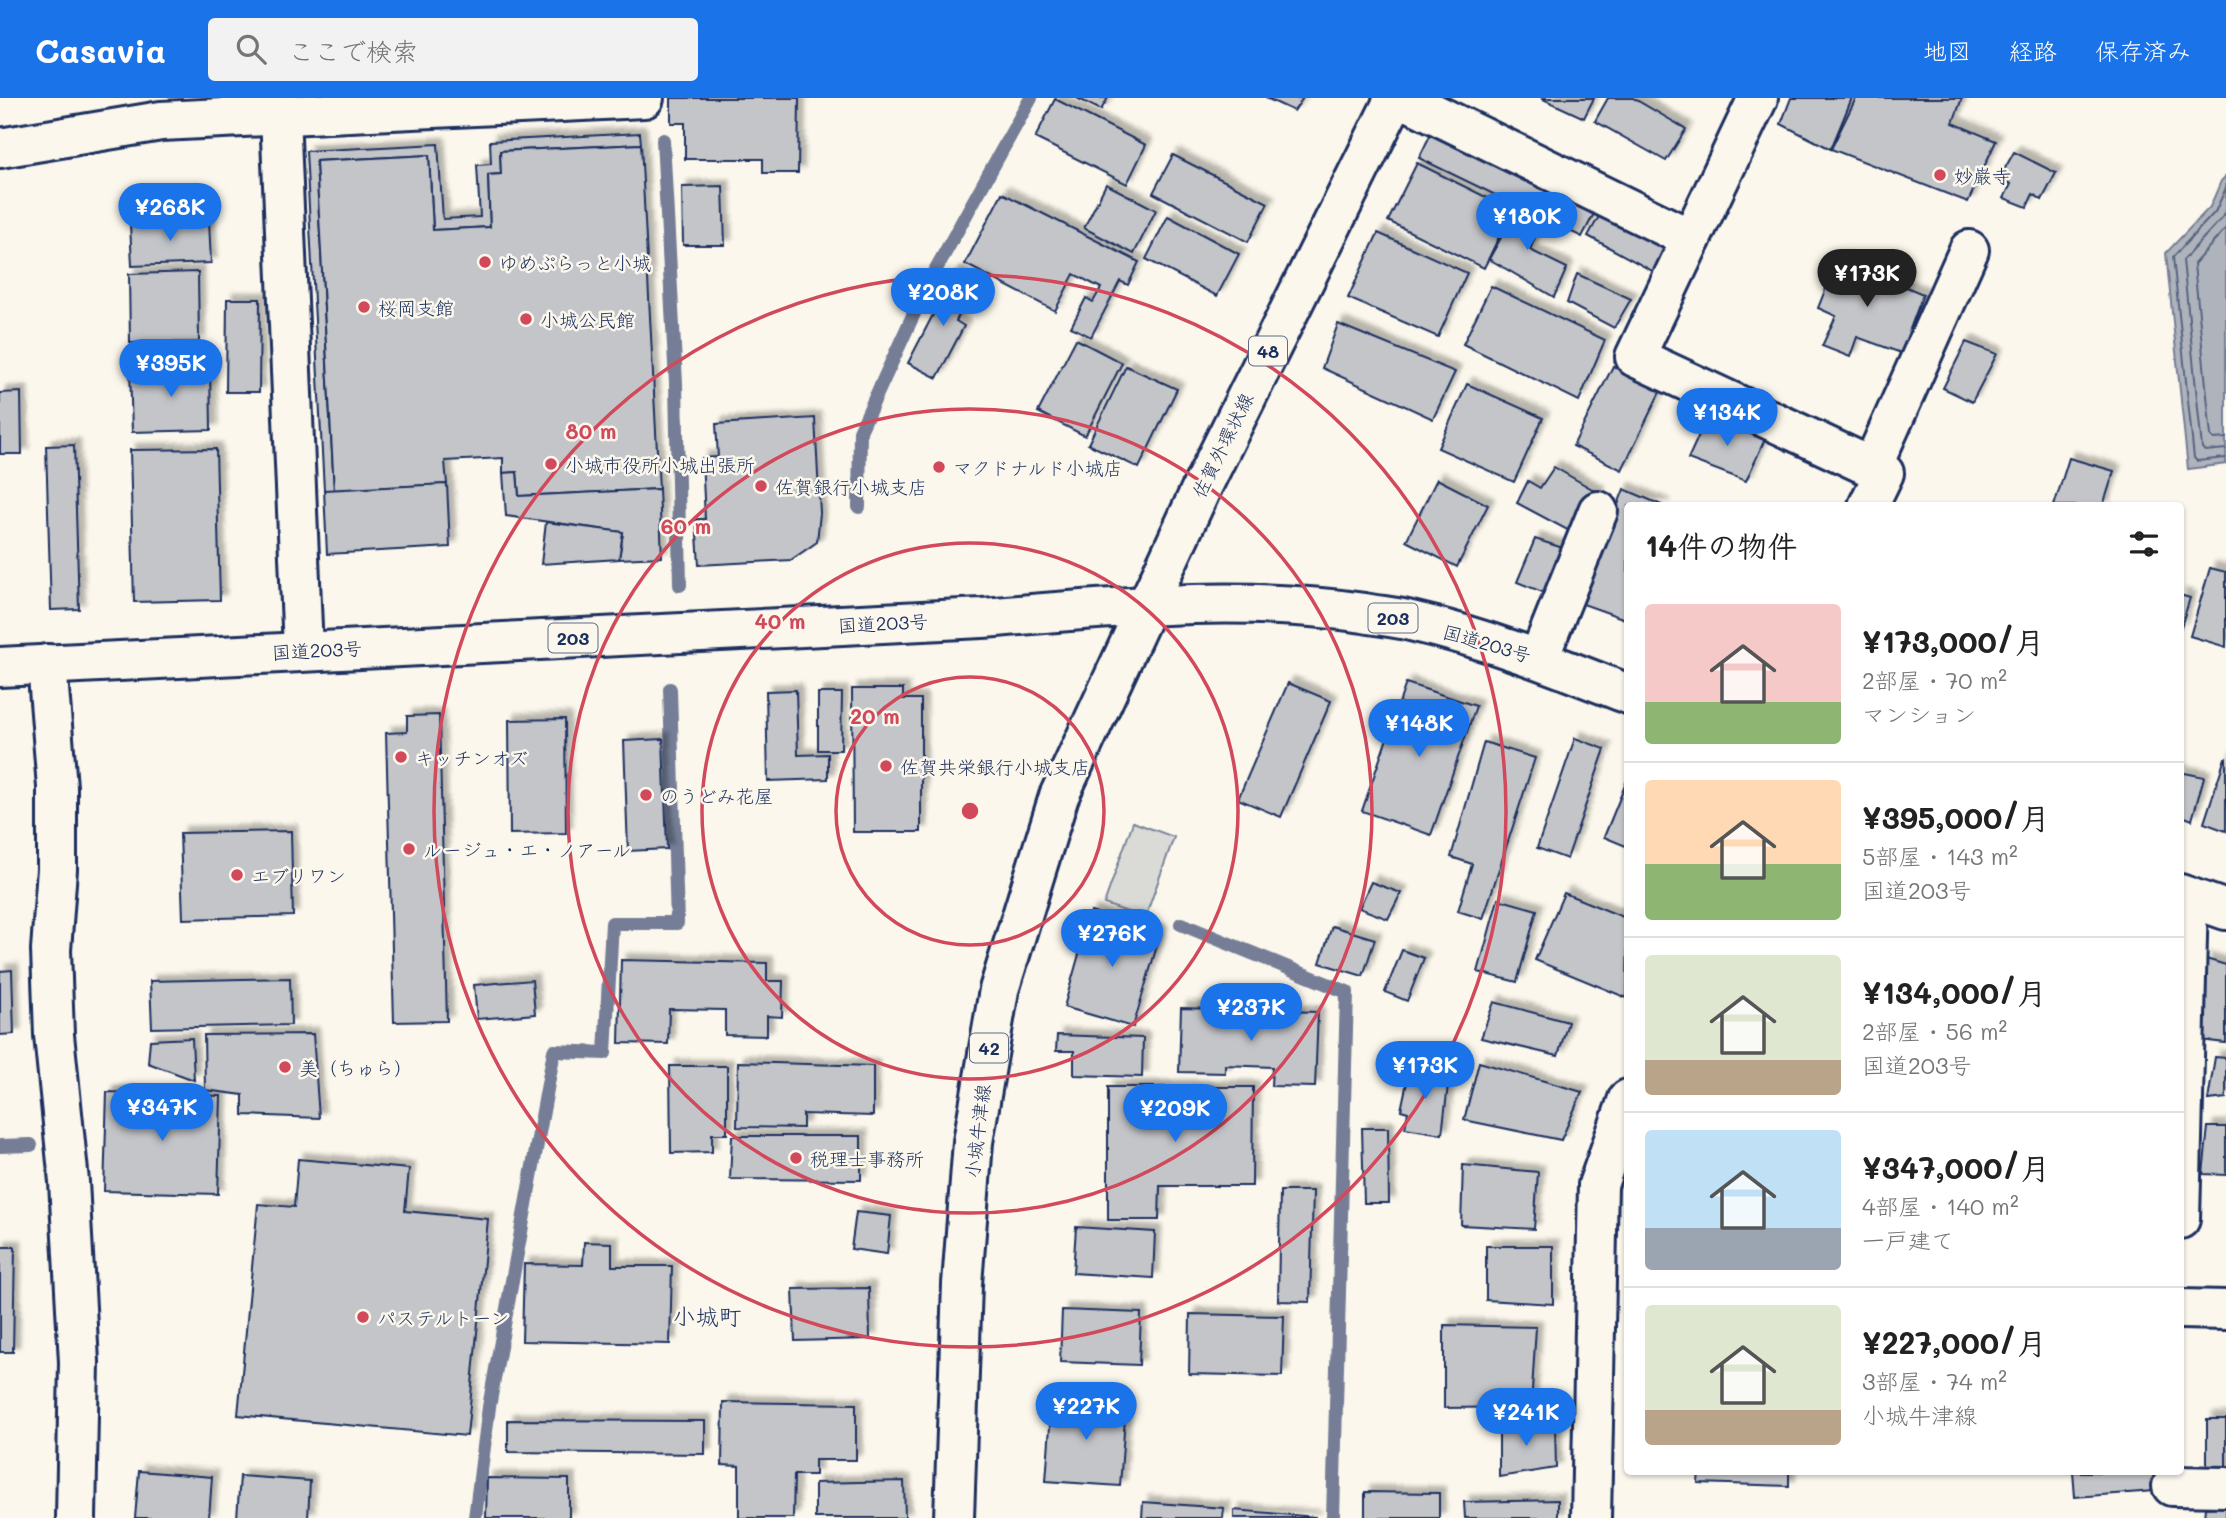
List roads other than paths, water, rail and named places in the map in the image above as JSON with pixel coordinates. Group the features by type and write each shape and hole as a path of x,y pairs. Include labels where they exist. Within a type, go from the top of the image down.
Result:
{"main road":[{"path":"0,148 161,121 644,98"},
{"name":"佐賀外環状線","path":"1146,606 1305,276 1395,98"},
{"path":"1402,98 1691,239"},
{"path":"1758,98 1635,358 1884,472 1870,502"},
{"path":"280,115 303,650"},
{"path":"1872,467 1969,250"},
{"path":"1539,658 1598,511"},
{"name":"国道203号","path":"0,667 982,618 1146,606 1257,603 1336,609 1410,620 1539,658 1624,692"},
{"name":"小城牛津線","path":"954,1518 962,1284 973,1142 999,990 1059,796 1146,606"},
{"path":"47,664 57,787 57,869 51,950 54,1035 69,1182 79,1362 76,1518"},
{"path":"2184,895 2226,910"},
{"path":"1591,1518 1598,1185 1624,1110"},
{"path":"2184,1309 2226,1310"},
{"path":"2172,1492 2226,1486"}],"water":[{"path":"2226,176 2226,464 2188,469 2166,253 2210,207 2221,181"}],"waterway":[{"path":"859,507 860,431 927,285 1031,98"},
{"path":"663,140 676,383 680,585"},
{"path":"475,1518 489,1407 554,1051 605,1053 612,923 677,923 670,689"},
{"path":"1181,924 1347,992 1333,1518"},
{"path":"0,1146 31,1145"}],"place":[{"name":"妙巌寺","path":"1940,175"},
{"name":"ゆめぷらっと小城","path":"485,262"},
{"name":"桜岡支館","path":"364,307"},
{"name":"小城公民館","path":"526,319"},
{"name":"小城市役所小城出張所","path":"551,464"},
{"name":"マクドナルド小城店","path":"939,467"},
{"name":"佐賀銀行小城支店","path":"761,486"},
{"name":"キッチンオズ","path":"401,757"},
{"name":"佐賀共栄銀行小城支店","path":"886,766"},
{"name":"のうどみ花屋","path":"646,795"},
{"name":"ルージュ・エ・ノアール","path":"409,849"},
{"name":"エブリワン","path":"237,875"},
{"name":"美（ちゅら）","path":"285,1067"},
{"name":"税理士事務所","path":"796,1158"},
{"name":"パステルトーン","path":"363,1317"}],"district":[{"name":"小城町","path":"707,1316"}]}
